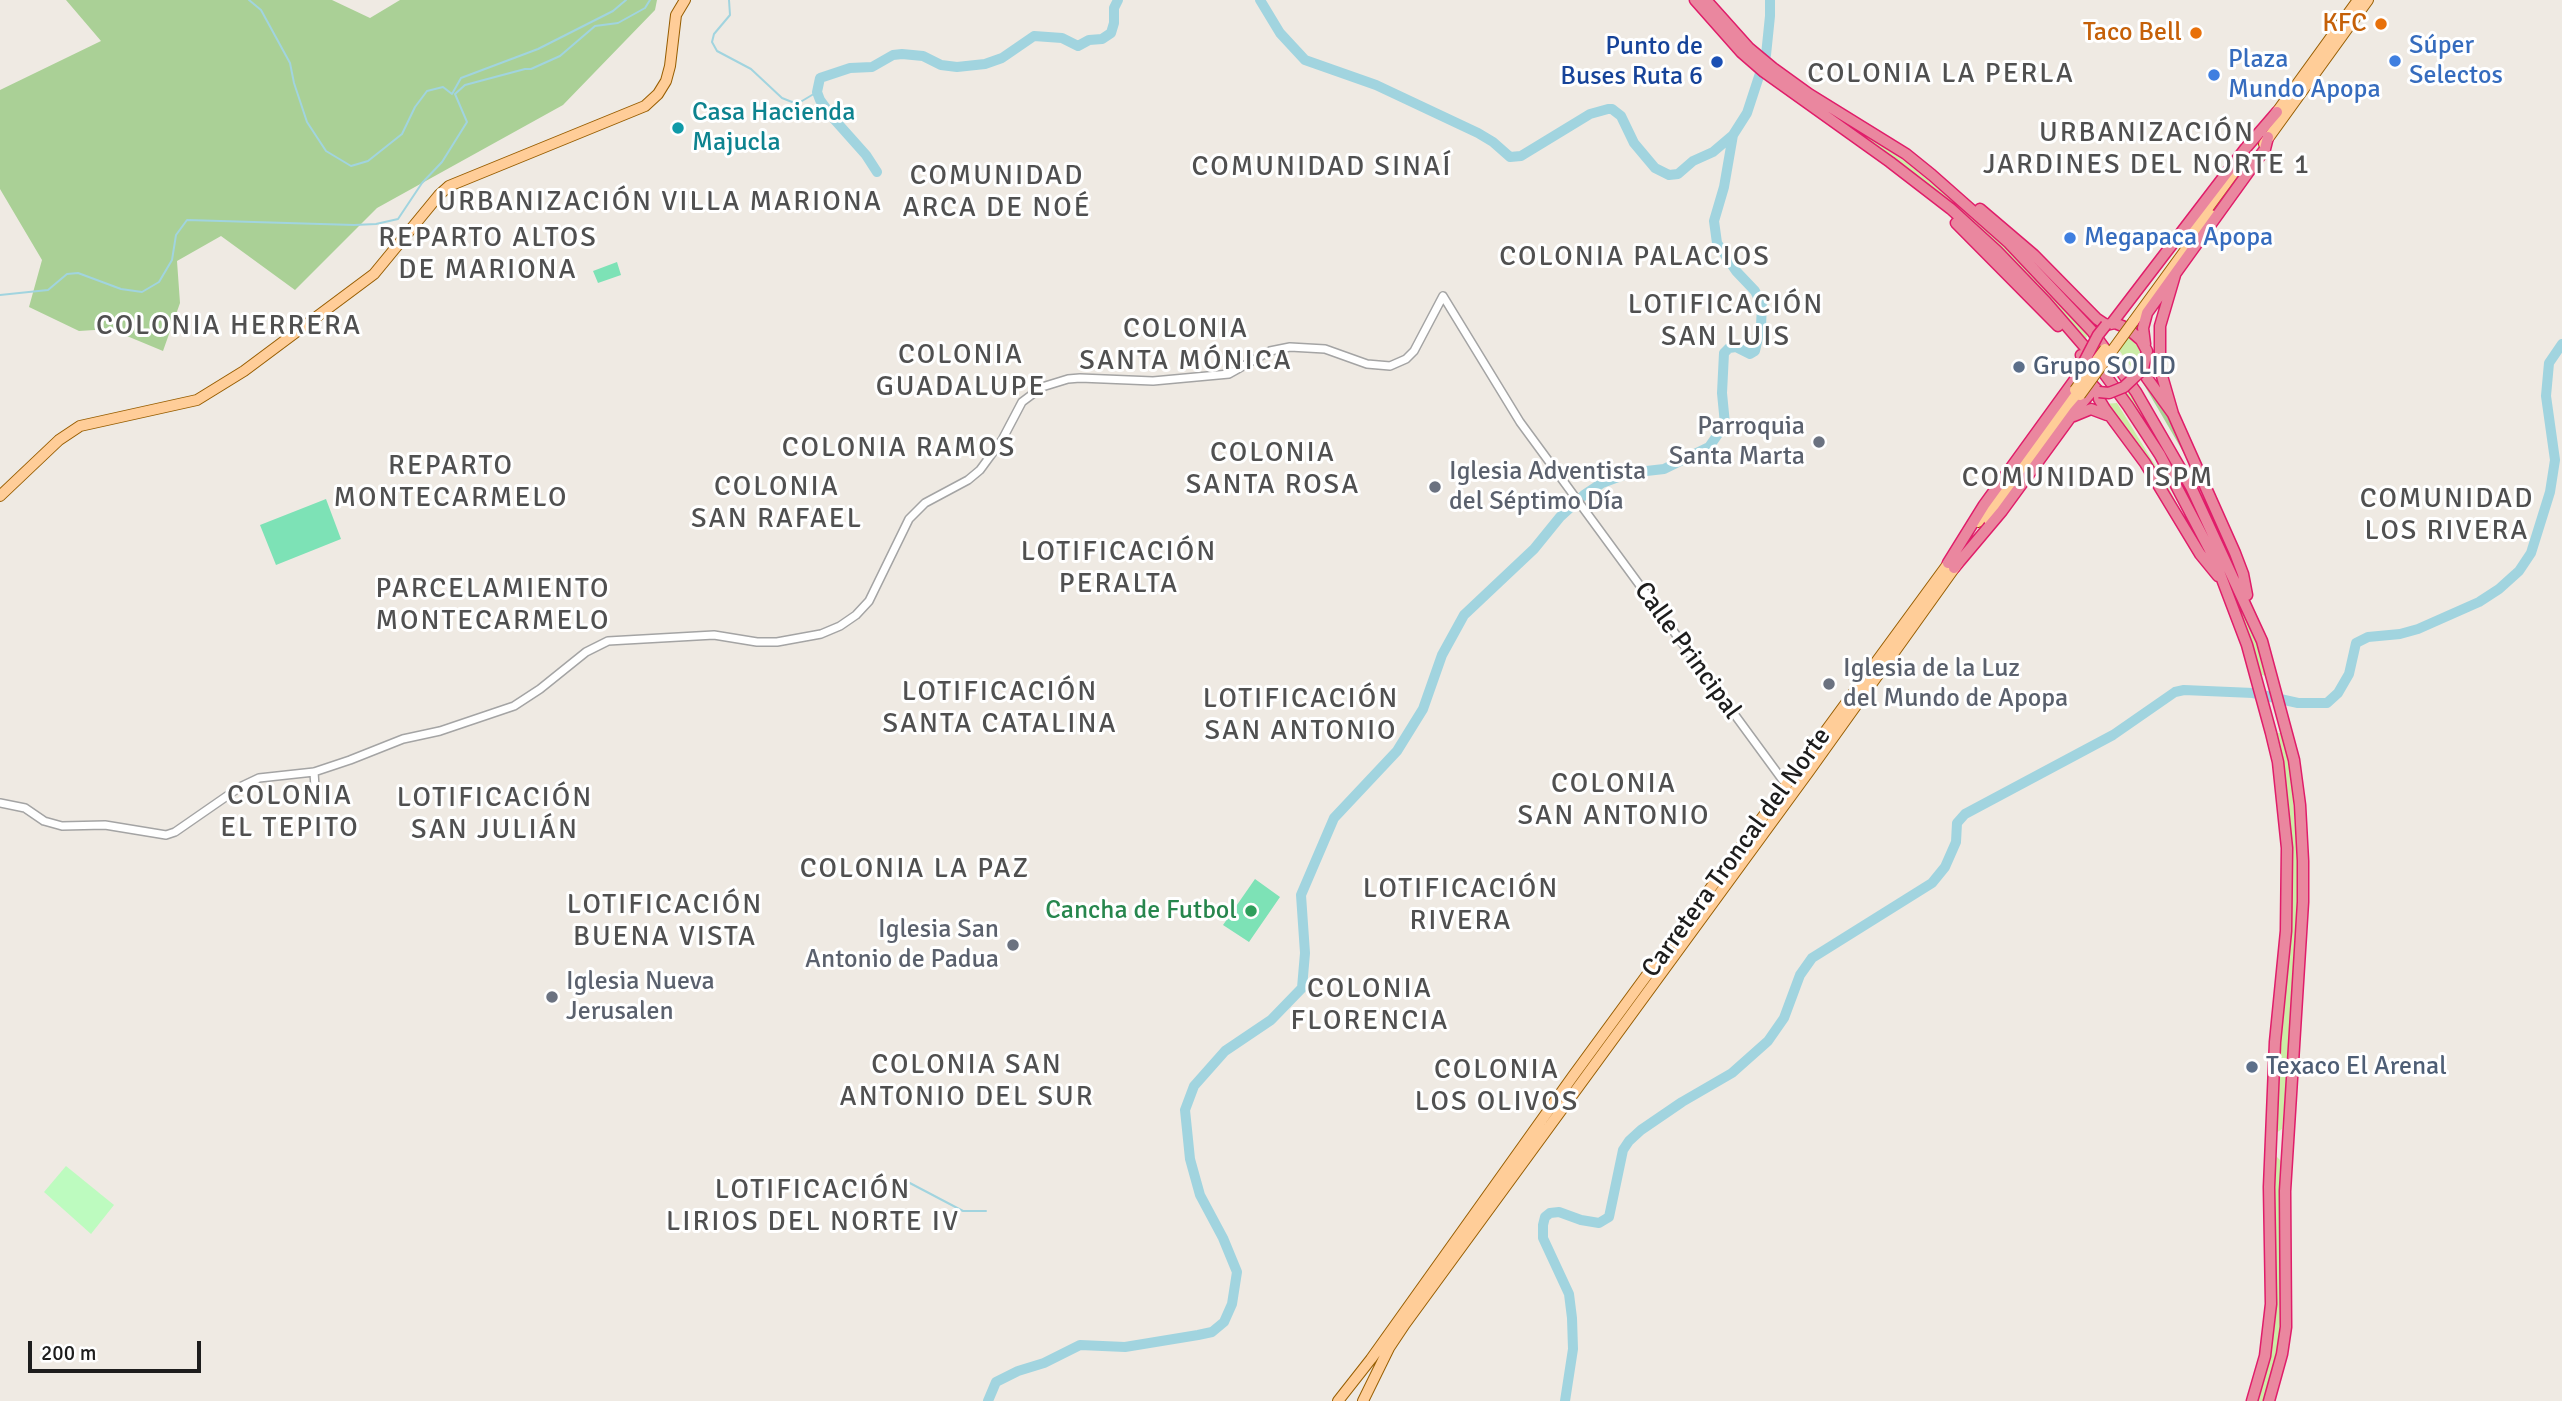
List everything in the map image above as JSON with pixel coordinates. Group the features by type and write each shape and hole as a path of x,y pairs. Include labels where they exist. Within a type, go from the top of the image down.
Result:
{"highway":[{"path":"1695,0 1764,72 1886,141 2011,234 2077,300 2109,324 2132,331 2146,347"},
{"path":"1706,0 1725,30"},
{"path":"1807,98 1917,182 1997,251 2084,346 2160,456 2203,535 2242,630 2278,762 2288,876 2286,931 2275,1042 2270,1160 2270,1320 2252,1401"},
{"path":"1951,565 1984,505 2084,364 2094,341 2277,112"},
{"path":"1951,565 1990,526 2075,411 2097,391 2115,392 2143,369 2147,358 2144,318 2265,149 2268,137"},
{"path":"1932,175 2009,243 2092,331 2136,392 2191,487 2249,609 2272,673 2298,786 2303,902 2286,1158 2287,1317 2282,1354 2269,1401"},
{"path":"1917,182 2078,349 2087,379 2097,391 2101,404 2157,481 2200,554 2224,583"},
{"path":"2175,275 2162,313 2158,343 2160,369 2173,414 2243,574 2249,609"},
{"path":"2143,369 2149,383 2173,414"},
{"path":"2060,431 2073,417 2087,409 2101,411 2113,419"},
{"path":"2272,1128 2275,1136 2280,1139 2288,1133"},
{"path":"2270,1160 2277,1152 2283,1153 2286,1158"}],"main road":[{"path":"0,496 53,445 80,426 197,400 244,372 374,274 449,186 645,106 666,81 675,21 685,0"},
{"name":"Carretera Troncal del Norte","path":"2131,320 2358,0"},
{"name":"Carretera Troncal del Norte","path":"1338,1401 1371,1359 1573,1076 2368,0"},
{"name":"Carretera Troncal del Norte","path":"1363,1401 1389,1348 1405,1324 1811,770 1951,565"}],"street":[{"name":"Calle Principal","path":"314,772 403,738 440,731 514,706 586,652 608,641 714,635 757,642 777,642 803,639 840,626 856,615 869,601 909,519 925,503 968,480 980,470 1002,440 1022,402 1042,387 1080,378 1153,381 1229,374 1270,351 1290,347 1325,349 1367,364 1390,366 1406,359 1414,351 1443,296 1503,396 1587,515 1787,786"},
{"path":"0,803 25,808 44,821 61,826 105,825 166,835 175,832 240,787 259,778 314,772 316,787"}],"green space":[{"path":"66,0 332,0 370,18 400,0 657,0 655,10 563,105 377,208 295,290 221,236 177,261 180,303 163,351 110,329 79,331 29,307 42,260 0,189 0,90 101,41"},
{"path":"1813,101 1907,163 1968,213 2009,250 2088,335 2083,343 2003,254"},
{"path":"617,262 621,275 598,283 593,271"},
{"path":"2131,332 2139,343 2143,357 2138,369 2134,371 2119,350"},
{"path":"2147,381 2175,429 2199,479 2143,383"},
{"path":"2130,392 2188,490 2260,648 2268,675 2266,676 2262,675 2240,618 2123,396"},
{"path":"2117,403 2163,478 2187,522 2104,404"},
{"path":"326,499 341,539 276,565 260,525"},
{"path":"2276,733 2284,733 2291,772 2299,883 2289,1054 2282,1129 2276,1133 2277,1080 2289,934"},
{"name":"Cancha de Futbol","path":"1255,879 1280,897 1249,942 1223,925"},
{"path":"2276,1156 2281,1161 2280,1331 2271,1380 2264,1401 2256,1401 2273,1248"},
{"path":"66,1166 114,1205 91,1234 44,1192"}],"waterway":[{"path":"249,0 261,10 290,63 307,122 326,151 351,166 368,161 402,134 415,107 427,91 443,87 452,94 461,78 538,49 613,11 626,0"},
{"path":"0,295 48,290 67,274 78,273 121,289 142,292 159,282 172,260 176,235 187,220 354,225 398,219 422,183 442,162 467,122 455,94 465,85 531,69 560,56 595,26 618,23 645,8 650,0"},
{"path":"729,0 730,15 714,34 712,42 717,51 751,69 782,98 792,102 802,101 817,92"},
{"path":"877,172 820,100 817,92 820,78 850,68 872,67 893,55 902,54 923,56 941,65 957,67 985,64 1002,58 1034,36 1062,38 1078,46 1089,40 1102,39 1111,33 1114,8 1118,0"},
{"path":"1260,0 1280,33 1305,60 1376,85 1478,133 1510,157 1521,156 1590,114 1608,109 1621,116 1634,143 1655,168 1669,175 1678,174 1693,161 1713,152 1733,135"},
{"path":"988,1401 996,1382 1080,1345 1125,1347 1212,1332 1224,1322 1232,1304 1237,1272 1223,1238 1200,1195 1190,1159 1185,1110 1194,1086 1225,1051 1271,1020 1302,988 1305,953 1301,895 1334,818 1397,751 1423,709 1442,655 1464,615 1534,549 1560,517 1602,483 1629,473 1664,469 1709,447 1725,424 1722,393 1724,353 1729,348 1736,347 1750,354 1755,351 1762,306 1755,291 1736,271 1717,243 1714,221 1724,187 1733,135 1747,113 1766,55 1770,0"},
{"path":"1565,1401 1573,1349 1572,1318 1569,1294 1543,1238 1545,1217 1559,1212 1599,1223 1609,1217 1623,1150 1629,1141 1682,1102 1732,1073 1768,1041 1784,1018 1800,975 1812,958 1932,883 1945,867 1956,842 1957,823 1965,814 2113,735 2175,692 2184,690 2253,693 2298,703 2327,703 2338,693 2349,674 2356,643 2368,637 2418,629 2479,602 2499,589 2519,571 2531,553 2550,492 2555,460 2546,396 2549,363 2562,344"},
{"path":"906,1181 963,1211 986,1211"}],"place":[{"name":"KFC","path":"2381,24"},
{"name":"Taco Bell","path":"2196,33"},
{"name":"Súper Selectos","path":"2395,61"},
{"name":"Punto de Buses Ruta 6","path":"1717,62"},
{"name":"Plaza Mundo Apopa","path":"2214,75"},
{"name":"Casa Hacienda Majucla","path":"678,128"},
{"name":"Megapaca Apopa","path":"2070,238"},
{"name":"Grupo SOLID","path":"2019,367"},
{"name":"Parroquia Santa Marta","path":"1819,442"},
{"name":"Iglesia Adventista del Séptimo Día","path":"1435,487"},
{"name":"Iglesia de la Luz del Mundo de Apopa","path":"1829,684"},
{"name":"Cancha de Futbol","path":"1251,911"},
{"name":"Iglesia San Antonio de Padua","path":"1013,945"},
{"name":"Iglesia Nueva Jerusalen","path":"552,997"},
{"name":"Texaco El Arenal","path":"2252,1067"}],"district":[{"name":"COLONIA LA PERLA","path":"1941,75"},
{"name":"URBANIZACIÓN JARDINES DEL NORTE 1","path":"2147,150"},
{"name":"COMUNIDAD SINAÍ","path":"1322,168"},
{"name":"COMUNIDAD ARCA DE NOÉ","path":"997,193"},
{"name":"URBANIZACIÓN VILLA MARIONA","path":"660,203"},
{"name":"REPARTO ALTOS DE MARIONA","path":"488,255"},
{"name":"COLONIA PALACIOS","path":"1635,258"},
{"name":"LOTIFICACIÓN SAN LUIS","path":"1726,322"},
{"name":"COLONIA HERRERA","path":"229,327"},
{"name":"COLONIA SANTA MÓNICA","path":"1186,346"},
{"name":"COLONIA GUADALUPE","path":"961,372"},
{"name":"COLONIA RAMOS","path":"899,449"},
{"name":"COLONIA SANTA ROSA","path":"1273,470"},
{"name":"COMUNIDAD ISPM","path":"2088,479"},
{"name":"REPARTO MONTECARMELO","path":"451,483"},
{"name":"COLONIA SAN RAFAEL","path":"777,504"},
{"name":"COMUNIDAD LOS RIVERA","path":"2447,516"},
{"name":"LOTIFICACIÓN PERALTA","path":"1119,569"},
{"name":"PARCELAMIENTO MONTECARMELO","path":"493,606"},
{"name":"LOTIFICACIÓN SANTA CATALINA","path":"1000,709"},
{"name":"LOTIFICACIÓN SAN ANTONIO","path":"1301,716"},
{"name":"COLONIA SAN ANTONIO","path":"1614,801"},
{"name":"COLONIA EL TEPITO","path":"290,813"},
{"name":"LOTIFICACIÓN SAN JULIÁN","path":"495,815"},
{"name":"COLONIA LA PAZ","path":"915,870"},
{"name":"LOTIFICACIÓN RIVERA","path":"1461,906"},
{"name":"LOTIFICACIÓN BUENA VISTA","path":"665,922"},
{"name":"COLONIA FLORENCIA","path":"1370,1006"},
{"name":"COLONIA SAN ANTONIO DEL SUR","path":"967,1082"},
{"name":"COLONIA LOS OLIVOS","path":"1497,1087"},
{"name":"LOTIFICACIÓN LIRIOS DEL NORTE IV","path":"813,1207"}]}
